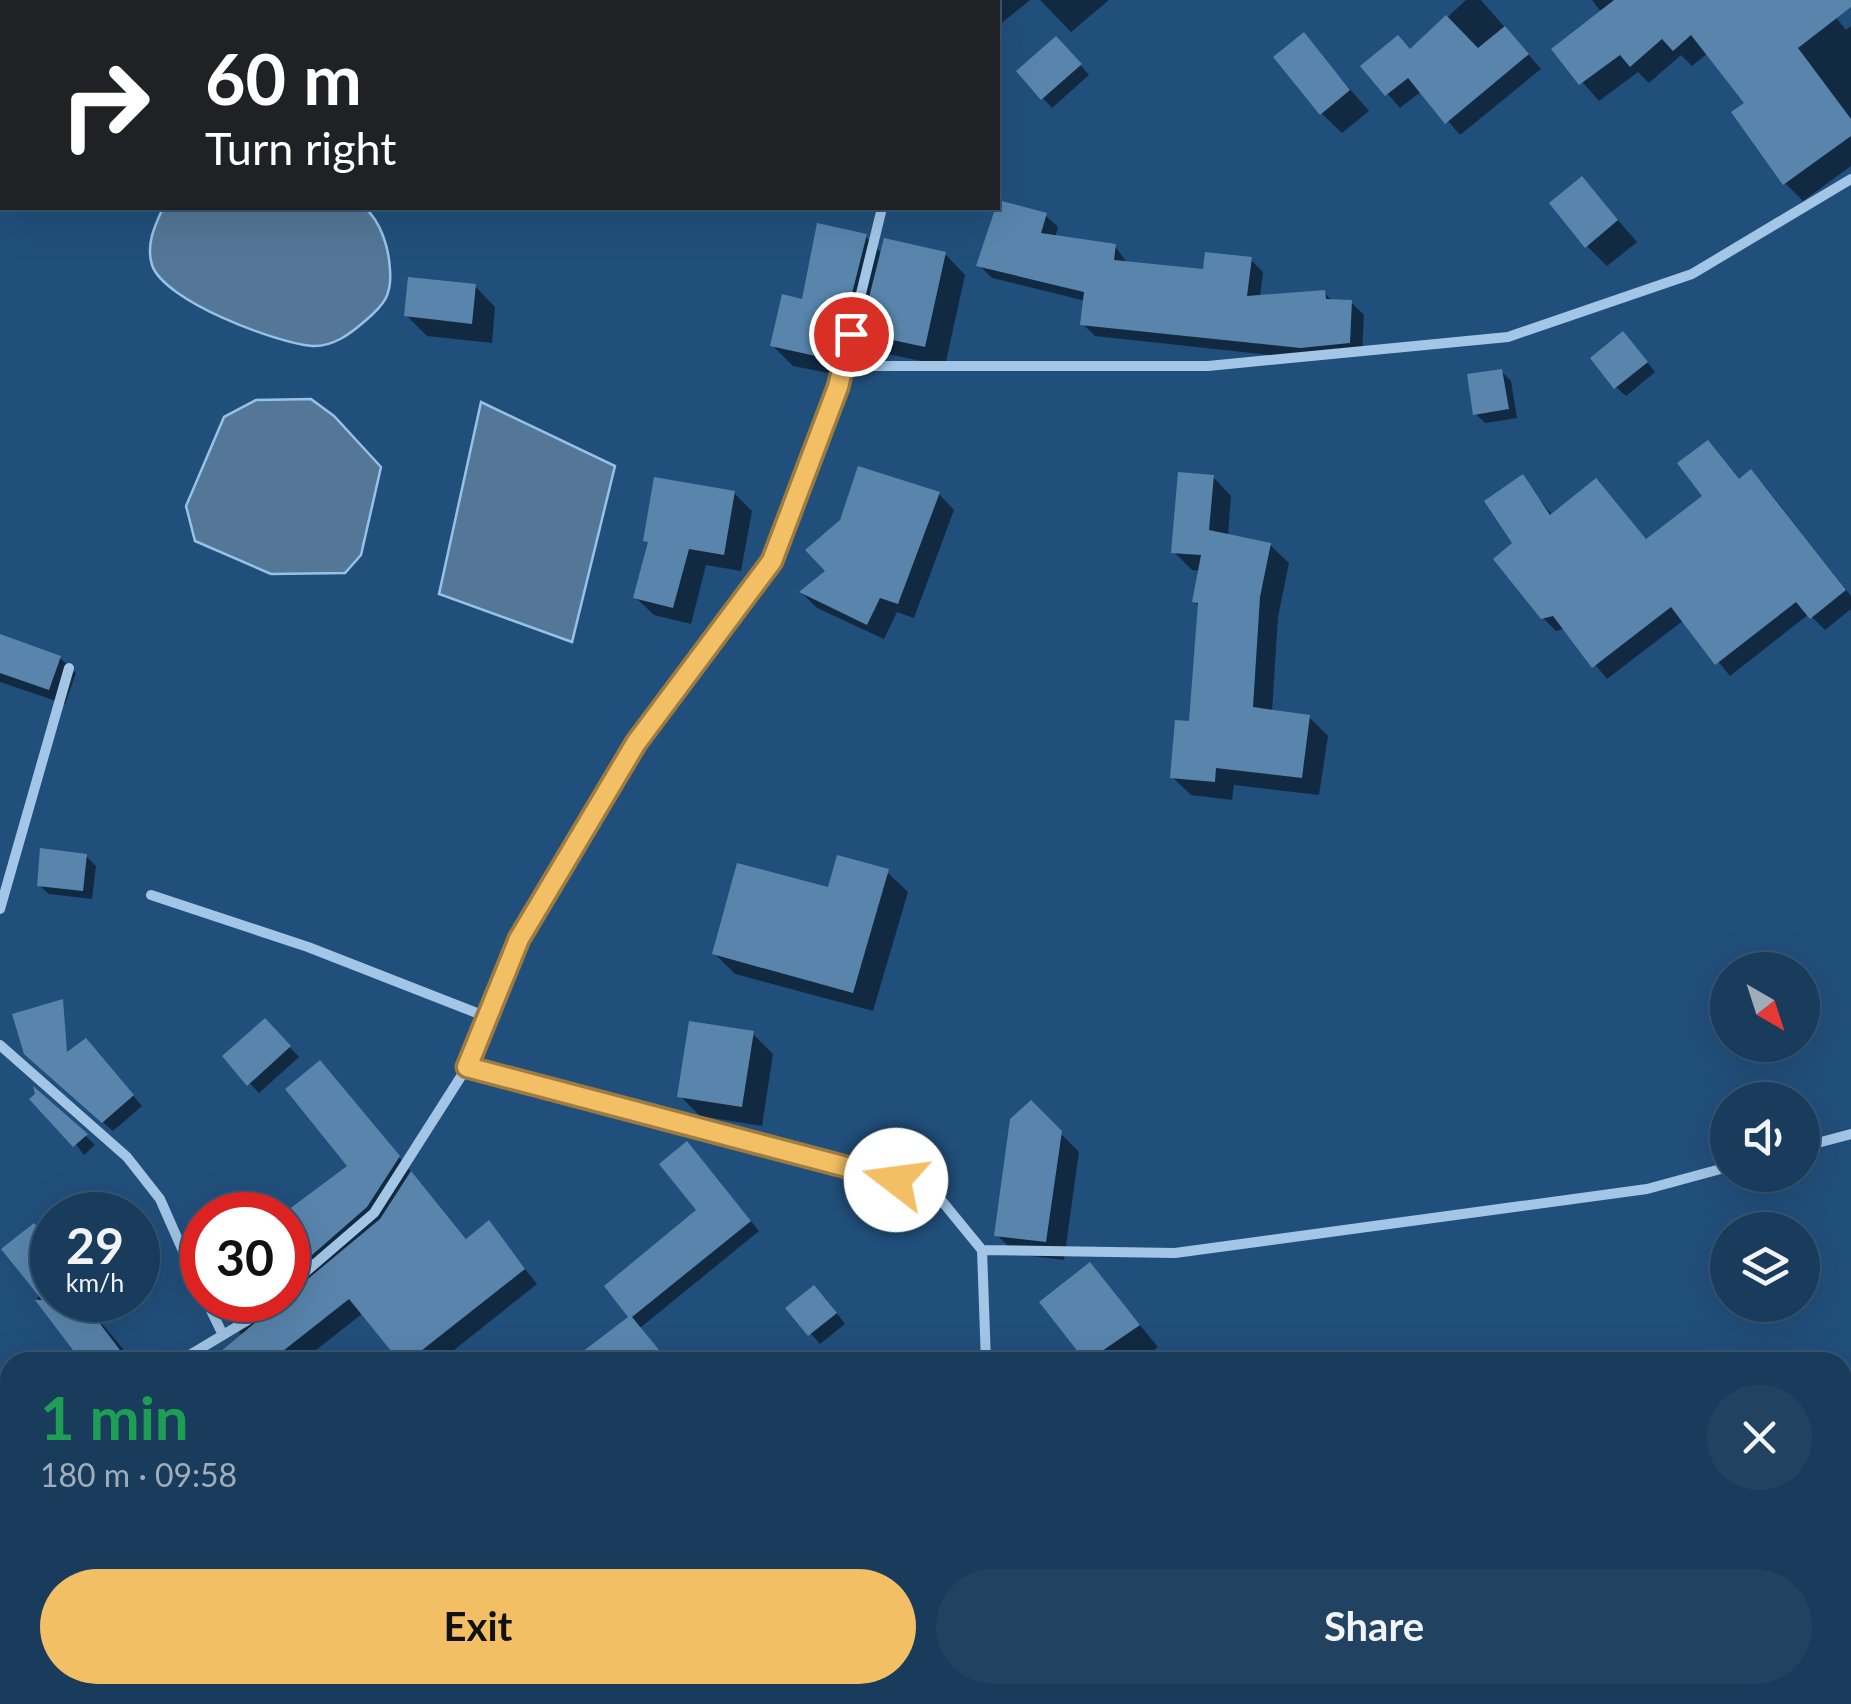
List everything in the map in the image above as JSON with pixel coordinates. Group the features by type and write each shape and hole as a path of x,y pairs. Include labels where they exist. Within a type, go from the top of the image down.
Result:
{"street":[{"path":"844,366 1208,366 1508,337 1692,274 1851,179"},
{"path":"310,1268 374,1213 467,1067 519,939 636,743 772,561 844,366 882,210"},
{"path":"0,909 69,668"},
{"path":"151,895 308,947 487,1017"},
{"path":"0,1045 127,1156 160,1199 180,1244"},
{"path":"467,1067 932,1189 982,1250 986,1352"},
{"path":"1820,1142 1851,1134"},
{"path":"982,1250 1175,1252 1647,1189 1710,1173"},
{"path":"217,1322 224,1335"},
{"path":"195,1352 242,1322"}],"water":[{"path":"162,210 367,210 376,220 386,244 388,293 377,310 341,339 312,346 295,343 223,318 177,292 152,265 150,243"},
{"path":"311,399 334,416 381,467 361,555 345,573 271,574 195,541 186,506 224,417 256,400"},
{"path":"481,402 615,466 572,642 439,594"}],"building":[{"path":"1614,0 1851,0 1851,7 1798,48 1851,119 1851,136 1783,185 1731,112 1744,103 1691,35 1673,51 1662,39 1630,67 1620,55 1579,85 1551,49"},
{"path":"1446,15 1478,48 1505,26 1529,54 1445,124 1408,78 1385,96 1360,66 1398,35 1410,49"},
{"path":"1304,32 1350,90 1320,115 1273,57"},
{"path":"1056,36 1082,64 1041,100 1016,71"},
{"path":"1582,176 1618,220 1585,248 1549,203"},
{"path":"1000,201 1047,213 1041,233 1116,244 1114,260 1203,269 1205,252 1252,257 1247,296 1325,290 1326,299 1352,300 1350,343 1300,348 1080,325 1084,292 976,266 995,210 1000,210"},
{"path":"817,223 867,234 843,329 831,327 825,358 770,346 782,294 802,299"},
{"path":"884,238 946,252 925,347 860,333"},
{"path":"408,277 476,284 472,324 404,316"},
{"path":"1623,331 1648,362 1614,389 1590,358"},
{"path":"1502,369 1509,409 1473,415 1467,374"},
{"path":"1708,440 1739,479 1751,469 1846,590 1810,619 1796,602 1715,665 1671,607 1592,668 1553,616 1541,619 1493,559 1512,543 1484,501 1523,474 1550,515 1596,478 1646,539 1702,496 1677,463"},
{"path":"858,466 940,492 898,604 880,598 867,625 799,592 825,571 805,550 840,520"},
{"path":"1178,472 1214,475 1209,530 1271,543 1260,597 1253,707 1310,715 1302,778 1216,768 1215,782 1170,778 1175,720 1189,721 1198,603 1192,602 1201,555 1171,553"},
{"path":"654,477 735,491 724,555 689,549 673,608 633,598 648,542 643,541"},
{"path":"0,634 61,656 49,690 0,673"},
{"path":"40,848 87,854 83,891 37,886"},
{"path":"837,855 889,869 853,993 712,954 737,863 828,887"},
{"path":"63,999 67,1052 86,1038 134,1095 102,1123 24,1054 12,1014"},
{"path":"265,1018 291,1046 247,1086 222,1056"},
{"path":"689,1021 754,1031 742,1107 677,1097"},
{"path":"320,1060 400,1156 367,1207 310,1257 310,1194 347,1166 285,1089"},
{"path":"33,1086 88,1134 73,1147 29,1099 35,1094"},
{"path":"1031,1100 1062,1131 1046,1242 994,1236 1010,1119"},
{"path":"687,1141 751,1221 632,1317 661,1352 582,1352 628,1317 604,1286 696,1210 659,1164"},
{"path":"411,1171 466,1239 489,1220 525,1269 420,1352 392,1352 349,1299 282,1352 220,1352 256,1322 310,1322 310,1277 380,1219"},
{"path":"30,1226 30,1285 1,1249"},
{"path":"1090,1262 1140,1325 1101,1352 1078,1352 1039,1302"},
{"path":"814,1285 837,1313 808,1336 785,1308"},
{"path":"52,1322 99,1322 121,1352 74,1352"}],"route":[{"path":"851,334 838,387 772,561 636,743 519,939 467,1067 896,1180"}]}
